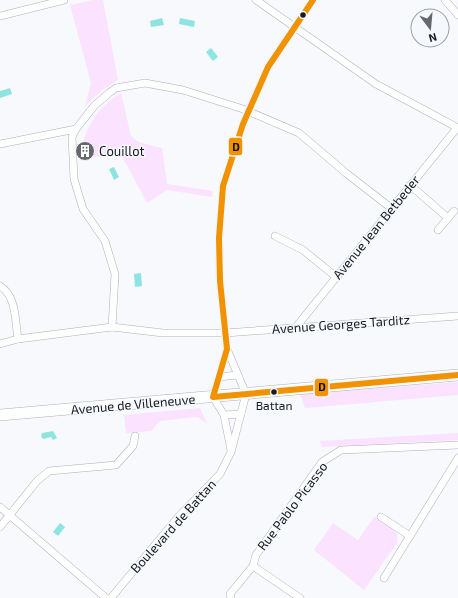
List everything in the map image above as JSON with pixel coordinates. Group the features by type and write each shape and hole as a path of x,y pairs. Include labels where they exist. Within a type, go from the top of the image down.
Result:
{"main road":[{"name":"Avenue de Villeneuve","path":"0,415 458,375"}],"street":[{"path":"0,16 64,0"},
{"path":"256,0 376,84 458,128"},
{"path":"231,452 224,415 213,397 226,349 220,281 219,238 223,186 248,111 268,67 313,0"},
{"path":"445,0 458,15"},
{"path":"112,328 115,274 105,241 83,209 74,179 72,137 76,129 94,106 116,88 145,83 183,90 248,111 299,133 346,173 391,208"},
{"name":"Avenue Jean Betbeder","path":"296,327 335,276 458,128"},
{"path":"0,144 76,129"},
{"path":"410,185 448,218"},
{"path":"438,230 454,211"},
{"path":"275,236 302,250 335,276"},
{"path":"0,286 7,290 11,298 18,339"},
{"name":"Avenue Georges Tarditz","path":"0,344 18,339 112,328 163,333 225,333 458,316"},
{"path":"226,349 246,394"},
{"path":"219,377 237,375"},
{"name":"Boulevard de Battan","path":"110,598 179,516 220,474 231,452 246,394"},
{"path":"224,415 241,414"},
{"path":"0,527 38,481 49,471 116,465 133,446 135,436"},
{"name":"Rue Pablo Picasso","path":"231,598 230,594 253,566 256,555 322,462 341,450 458,444"},
{"path":"384,578 458,458"},
{"path":"0,507 106,598"},
{"path":"381,517 410,536"},
{"name":"Rue Pablo Picasso","path":"253,566 300,598"}],"shaded area":[{"path":"93,0 103,0 118,80 102,90 85,106 91,83 70,5"},
{"path":"121,93 131,136 138,142 162,148 167,184 213,191 212,197 167,190 147,203 123,158 107,155 79,159 84,138 97,113"},
{"path":"458,382 458,395 305,408 300,394"},
{"path":"200,408 207,424 195,417 160,421 151,431 126,433 124,415"},
{"path":"458,433 458,440 322,447 320,441"},
{"path":"374,517 391,527 397,534 398,538 397,543 364,590 314,550 333,523 358,540"}],"water":[{"path":"162,18 164,25 151,27 150,21"},
{"path":"180,18 195,21 194,27 179,24"},
{"path":"211,48 218,57 213,61 206,52"},
{"path":"10,88 12,94 0,98 0,91"},
{"path":"114,167 119,177 114,180 109,169"},
{"path":"141,273 142,286 135,287 134,274"},
{"path":"53,431 57,438 53,440 51,437 43,439 41,436 42,433"},
{"path":"60,523 65,527 58,536 53,532"}],"transit line":[{"name":"D","path":"313,0 268,67 243,124 223,186 219,238 220,281 227,349 213,397 458,375"}],"place":[{"name":"Couillot","path":"85,151"},
{"name":"Battan","path":"274,392"}]}
